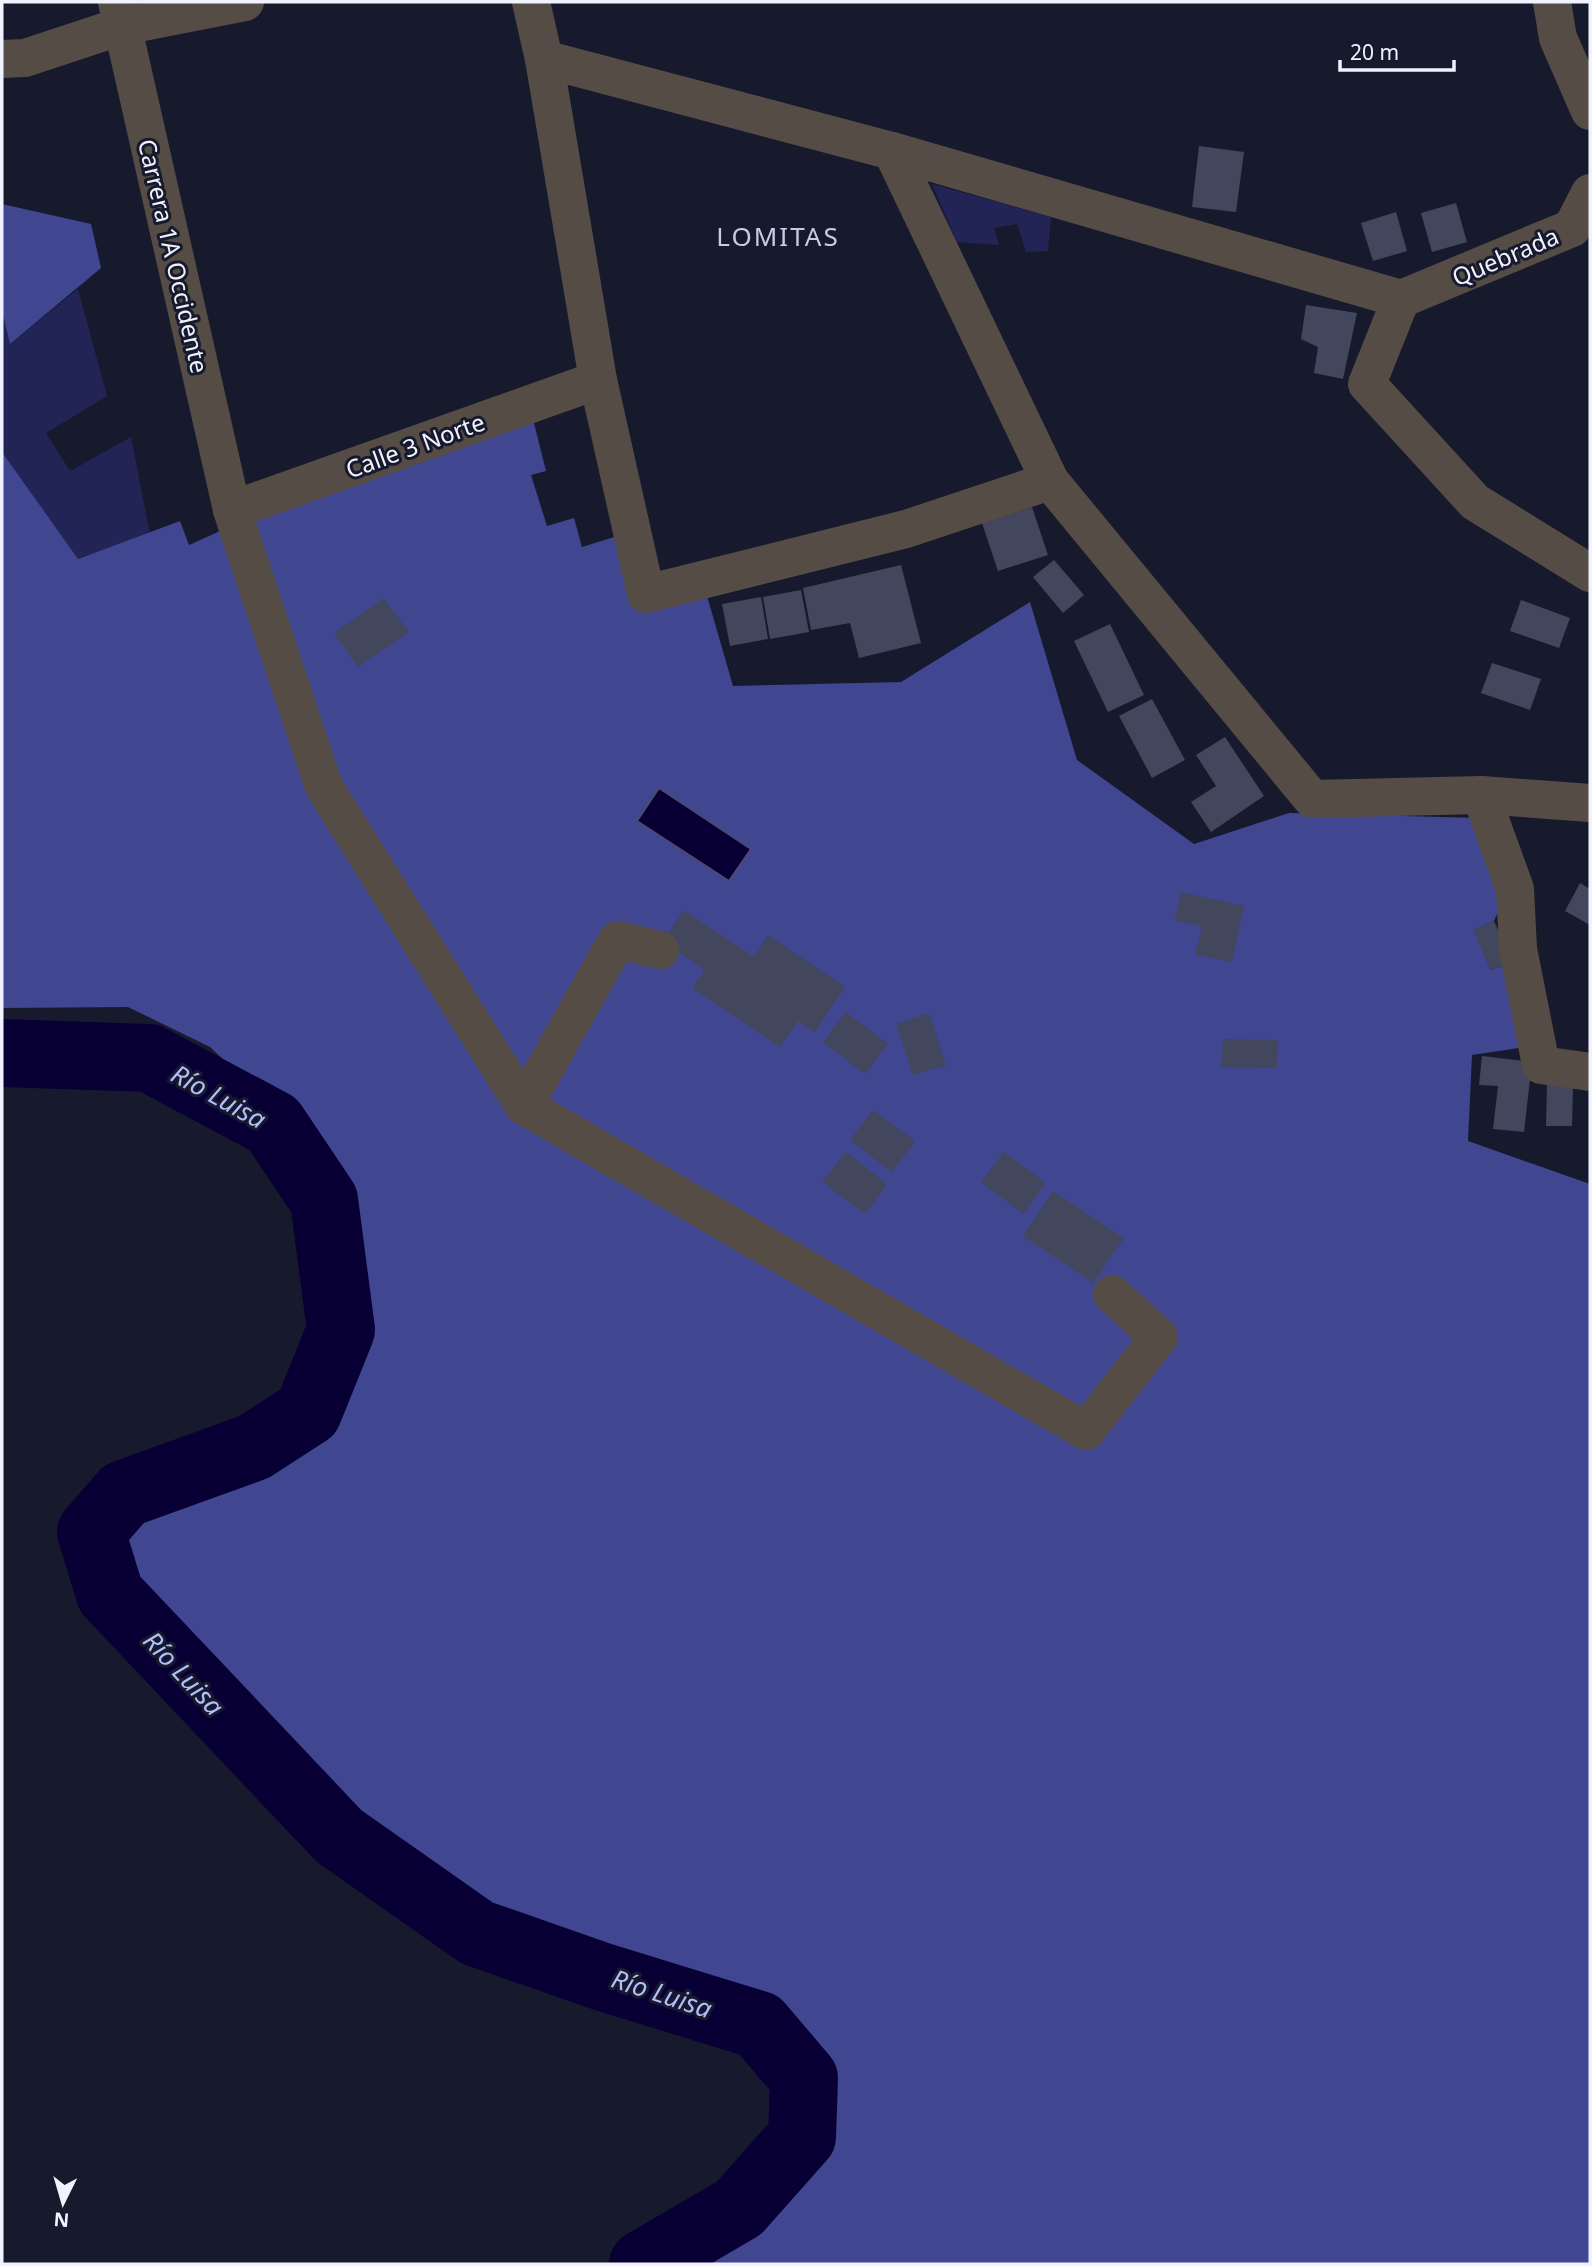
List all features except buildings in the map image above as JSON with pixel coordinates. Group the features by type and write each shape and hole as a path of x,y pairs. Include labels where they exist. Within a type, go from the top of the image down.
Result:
{"street":[{"path":"2,60 25,58 119,14 245,2"},
{"path":"531,2 544,60 598,380 646,594 906,529 1050,481"},
{"path":"1552,2 1558,38 1590,111"},
{"name":"Carrera 1A Occidente","path":"119,14 232,510 324,788 524,1106"},
{"path":"544,60 892,151 1401,299 1367,384 1475,502 1590,573"},
{"path":"892,151 1050,481 1312,799 1481,795 1590,803"},
{"name":"Quebrada","path":"1401,299 1572,228 1590,193"},
{"name":"Calle 3 Norte","path":"232,510 598,380"},
{"path":"1481,795 1515,889 1518,949 1541,1065 1590,1072"},
{"path":"660,950 617,940 524,1106 1086,1431 1159,1337 1112,1294"}],"shaded area":[{"path":"932,184 1051,217 1048,251 1026,252 1017,224 994,228 999,245 957,242"},
{"path":"2,204 91,224 101,268 10,344 2,311"},
{"path":"78,289 107,396 46,433 70,471 131,437 150,534 77,559 2,452 2,311 10,344"},
{"path":"533,419 546,471 531,475 547,526 574,518 582,547 624,534 641,602 705,589 733,686 901,682 1030,602 1077,760 1194,844 1289,813 1479,818 1508,890 1494,921 1474,930 1491,970 1512,962 1519,1048 1472,1055 1468,1141 1590,1184 1590,2264 671,2264 753,2216 822,2138 815,2056 764,2006 487,1920 453,1895 346,1831 276,1754 115,1588 105,1536 133,1503 261,1452 316,1412 354,1330 338,1199 280,1113 210,1047 128,1007 2,1008 2,452 78,559 180,521 189,545 218,532 241,515"},
{"path":"659,788 751,849 729,881 637,821"}],"waterway":[{"name":"Río Luisa","path":"2,1053 149,1058 273,1124 324,1200 341,1330 308,1412 254,1447 124,1494 91,1532 110,1594 339,1836 477,1933 603,1977 759,2025 804,2078 802,2137 739,2208 643,2264"}],"district":[{"name":"LOMITAS","path":"778,236"}]}
